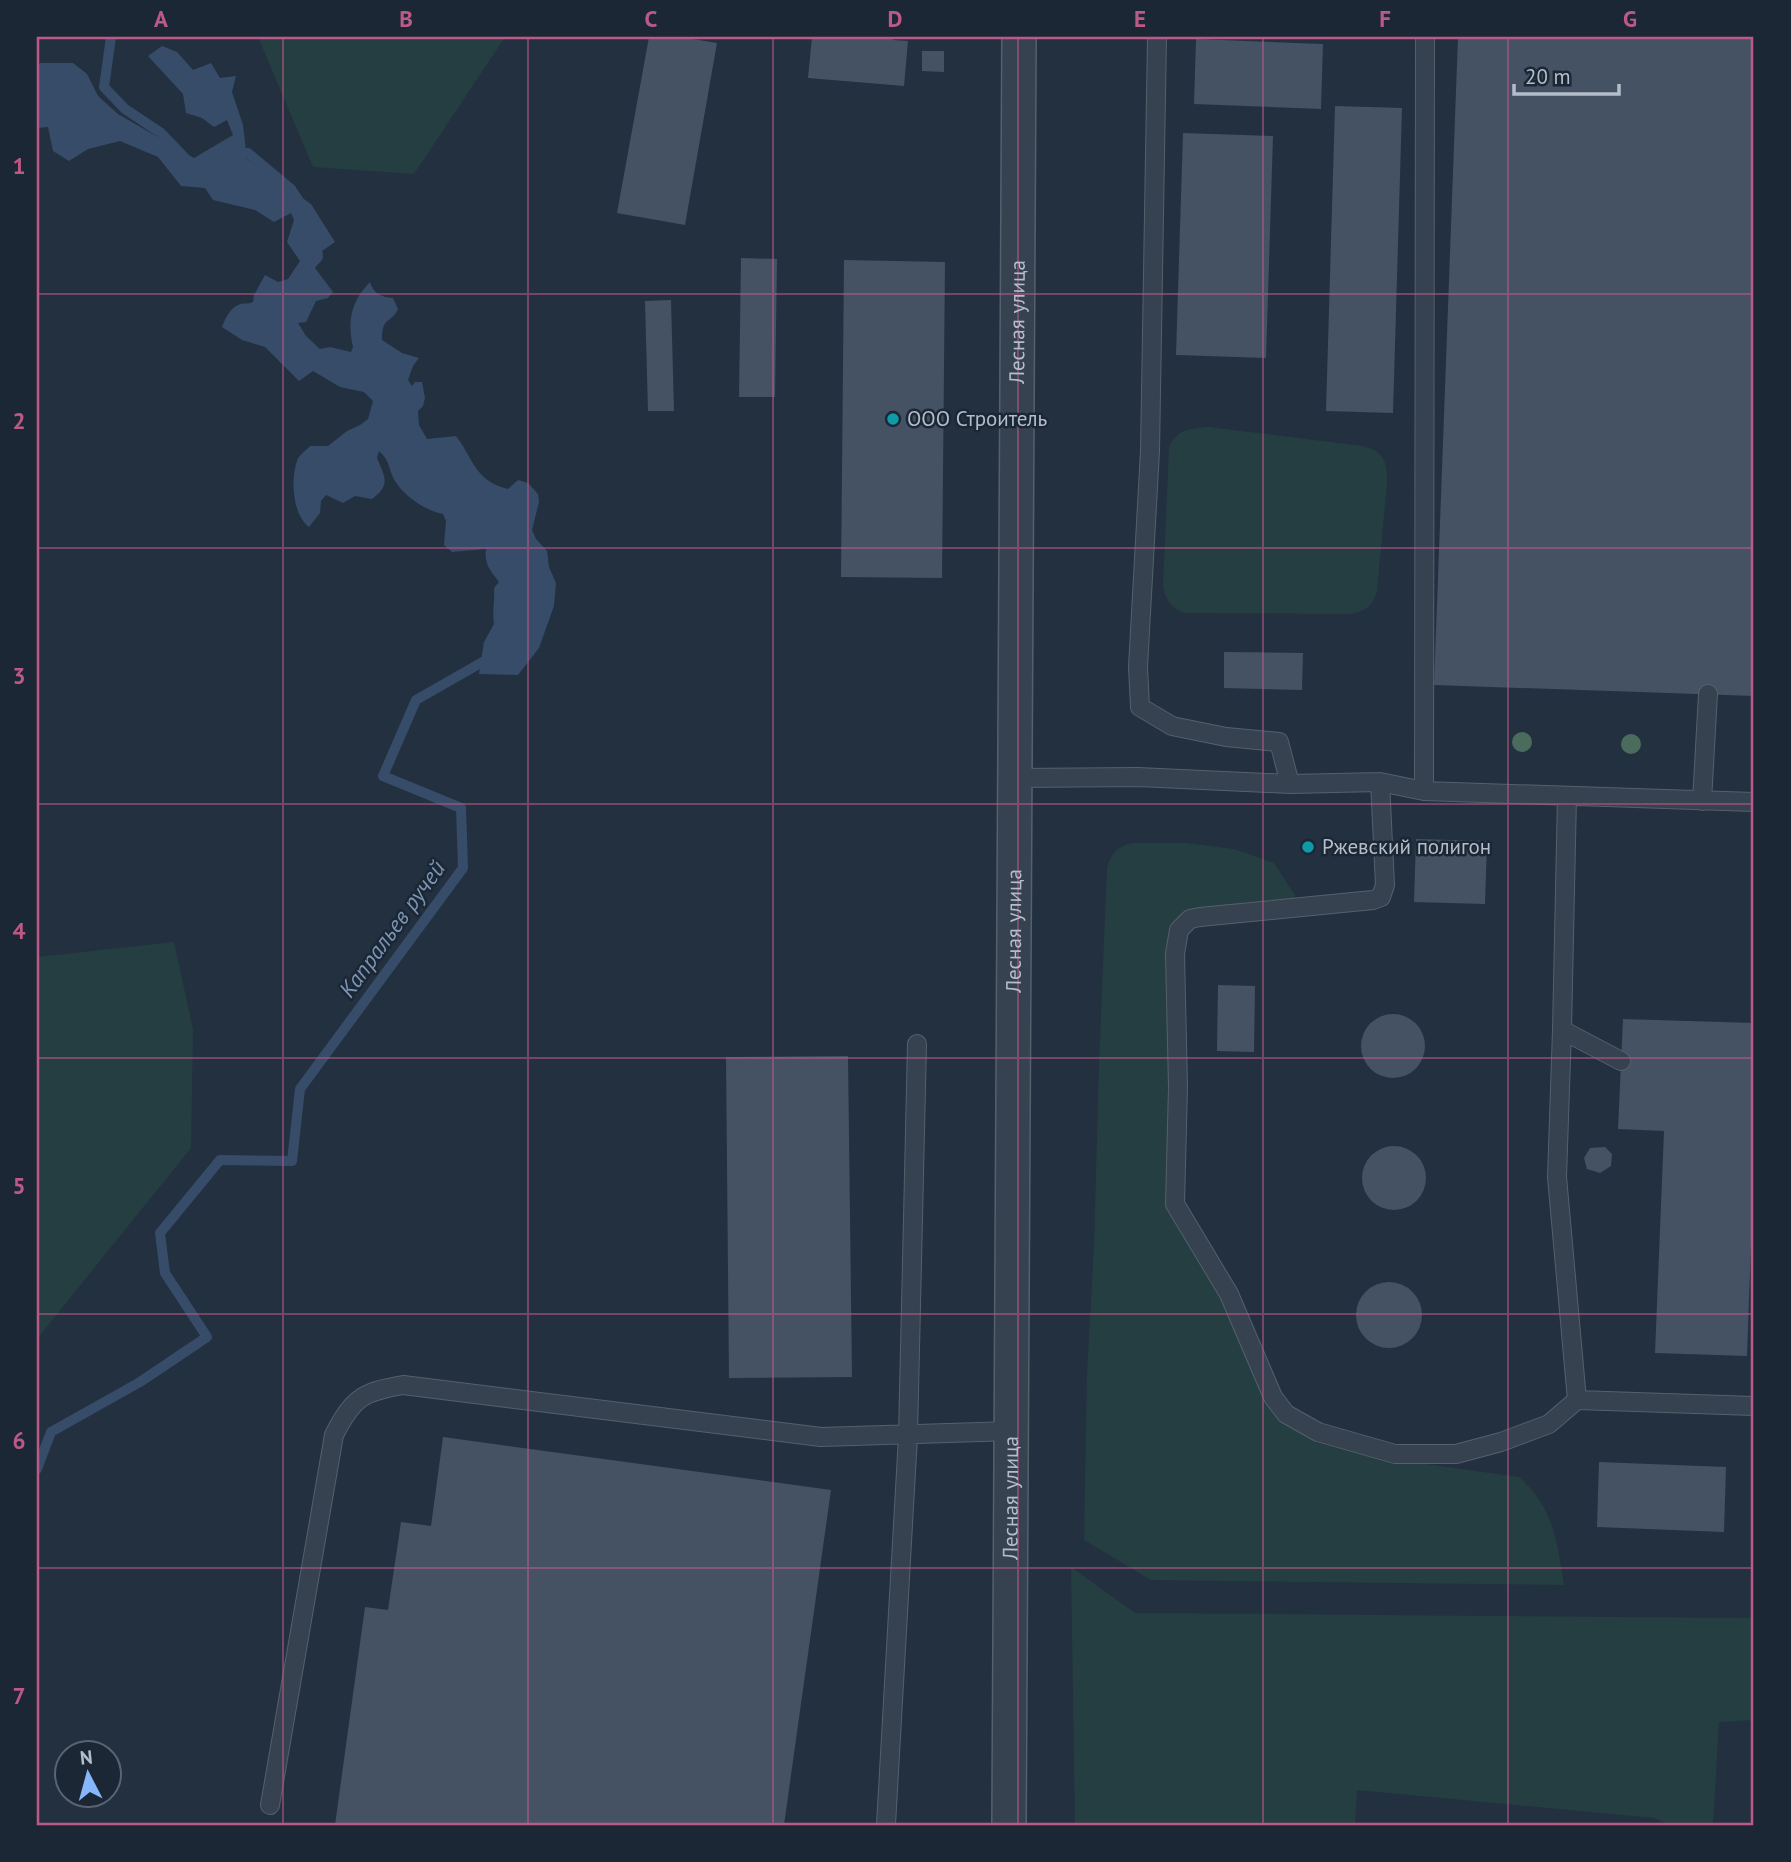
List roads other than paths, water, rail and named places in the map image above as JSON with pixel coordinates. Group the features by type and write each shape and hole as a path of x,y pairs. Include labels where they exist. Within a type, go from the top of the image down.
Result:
{"street":[{"name":"Лесная улица","path":"1009,1825 1018,37"}],"lane":[{"path":"1157,37 1150,451 1138,667 1140,707 1172,726 1226,737 1279,742 1290,784"},
{"path":"1424,791 1425,37"},
{"path":"1702,801 1707,694"},
{"path":"1013,778 1138,777 1290,784 1380,782 1424,791 1754,802"},
{"path":"1380,782 1385,885 1381,897 1373,900 1200,917 1190,919 1179,930 1175,954 1178,1087 1175,1204 1229,1294 1273,1397 1286,1414 1318,1432 1395,1454 1456,1454 1501,1442 1549,1424 1577,1400 1754,1406"},
{"path":"1567,796 1557,1177 1577,1400"},
{"path":"1562,1030 1621,1061"},
{"path":"887,1825 908,1436 918,1044"},
{"path":"270,1805 334,1435 348,1408 374,1390 403,1385 821,1437 1012,1431"}],"water":[{"path":"162,46 177,52 193,70 211,63 220,78 236,76 232,92 243,125 247,159 311,204 335,242 309,260 333,292 328,298 316,301 306,322 298,323 306,336 320,349 330,347 351,352 352,312 358,297 370,282 378,294 393,298 398,309 385,324 382,340 402,353 419,358 408,380 412,386 415,382 422,382 425,398 418,411 419,425 427,439 456,436 476,468 488,480 508,489 518,480 528,483 538,494 539,502 532,530 547,551 549,567 556,583 554,606 539,648 518,675 479,674 484,642 494,624 494,588 499,582 487,563 486,549 452,552 444,545 446,521 443,514 428,509 406,494 395,482 386,459 379,451 377,458 385,480 382,489 372,499 355,496 343,503 326,495 321,501 320,513 309,527 299,514 293,485 298,458 310,446 328,446 368,419 373,401 364,392 340,387 313,371 299,381 265,347 242,340 222,327 234,307 253,302 265,275 278,282 288,279 300,261 287,242 294,220 291,213 274,222 255,210 213,200 205,188 181,186 158,157 120,141 88,149 69,161 53,151 48,127 37,128 37,66 40,63 73,63 87,74 98,96 118,114 194,158 233,135 227,120 214,127 202,118 186,113 183,94 148,56"}],"waterway":[{"name":"Капральев ручей","path":"111,37 104,87 125,109 161,133 184,157"},
{"name":"Капральев ручей","path":"233,152 248,153 291,189 299,201"},
{"name":"Капральев ручей","path":"302,275 318,257 316,241"},
{"name":"Капральев ручей","path":"37,1469 51,1432 140,1382 207,1337 165,1273 160,1233 220,1160 292,1161 300,1089 463,868 461,808 383,776 416,700 493,656"}],"place":[{"name":"ООО Строитель","path":"893,419"},
{"name":"Ржевский полигон","path":"1308,847"}]}
